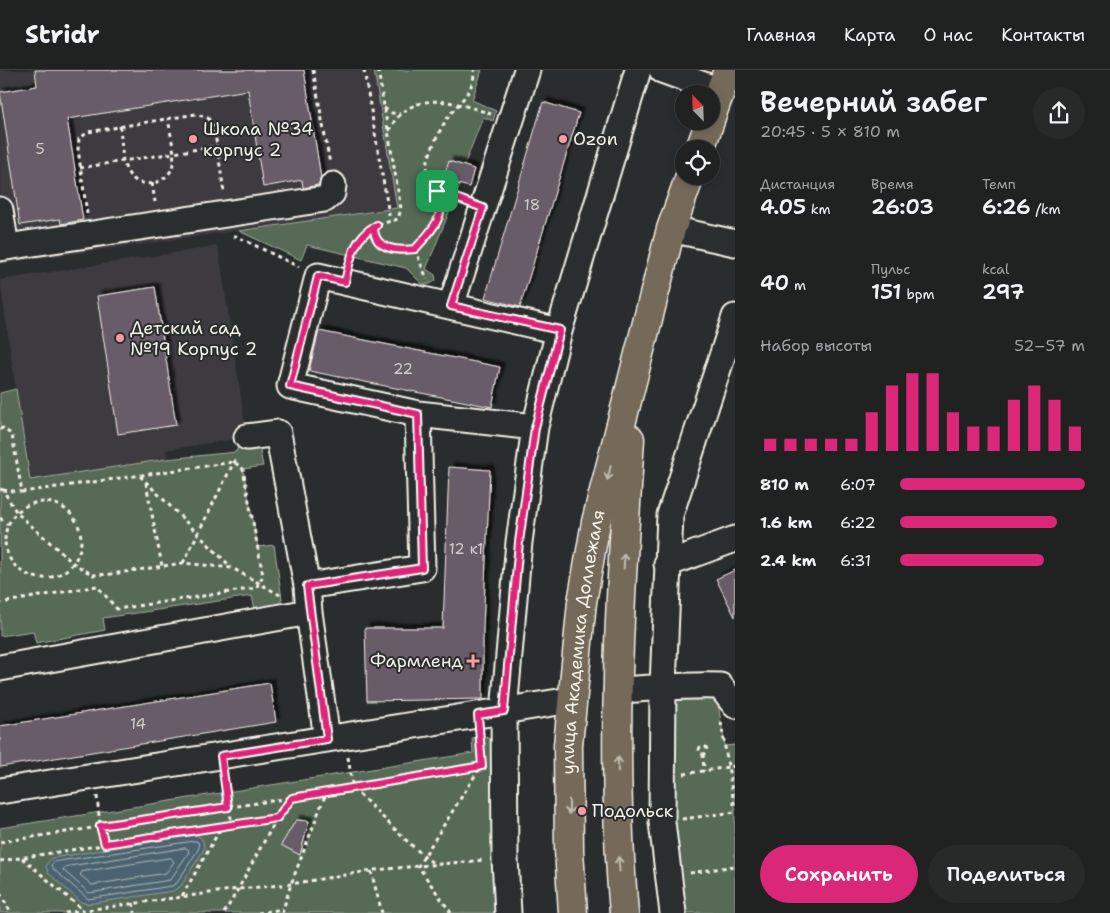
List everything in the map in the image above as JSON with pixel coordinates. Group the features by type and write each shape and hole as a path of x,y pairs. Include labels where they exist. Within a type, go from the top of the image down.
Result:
{"main road":[{"name":"улица Академика Доллежаля","path":"573,913 568,745 582,602 596,522 672,229 687,185"},
{"name":"улица Академика Доллежаля","path":"624,913 618,851 618,690 634,375"},
{"path":"582,602 589,596 602,592 613,595 622,602"}],"street":[{"path":"451,306 528,70"},
{"path":"508,913 505,859 504,711 519,542 535,428 560,330 638,70"},
{"path":"662,70 724,80"},
{"path":"0,210 3,248 90,234 227,225 325,199 332,193 333,184"},
{"path":"672,229 735,243"},
{"path":"535,428 418,414 290,386 318,276 560,330"},
{"path":"673,913 667,876 662,822 663,686 670,515 735,317"},
{"path":"307,586 422,568 418,414"},
{"path":"247,438 278,433 307,586 309,612 336,738"},
{"path":"667,564 735,539"},
{"path":"0,668 309,612"},
{"path":"618,690 663,686 720,686 735,705"},
{"path":"0,790 572,700"}],"path":[{"path":"313,70 333,184"},
{"path":"364,70 390,220"},
{"path":"345,282 351,254 356,244 369,229 390,220 398,219 401,209 378,70"},
{"path":"377,225 374,229 374,236 383,246 403,250 415,249 427,236 441,212 442,203 426,174 429,155 442,128 470,88 474,78 474,70"},
{"path":"388,132 400,114 411,107 431,101 460,104 511,121"},
{"path":"384,108 392,113 400,114"},
{"path":"90,234 80,168 79,139 88,132 196,114 208,118 214,127 227,225 236,236 318,276"},
{"path":"120,126 123,161 128,172 141,183 150,184 165,178 171,171 174,153 168,118"},
{"path":"80,168 217,146"},
{"path":"437,191 483,208"},
{"path":"0,429 4,428 12,434 22,492"},
{"path":"0,603 97,586 117,609 256,588 263,576 243,469 234,462 22,492 1,490"},
{"path":"183,563 234,462"},
{"path":"140,476 232,568 259,583"},
{"path":"146,482 162,566"},
{"path":"1,490 17,513 72,563 93,575 112,574 183,563 232,568"},
{"path":"36,503 48,503 60,507 70,514 77,524 80,549 66,570 55,576 42,578 30,576 19,570 11,561 6,550 5,537 8,525 17,513 24,507 36,503"},
{"path":"0,518 8,525"},
{"path":"662,822 735,811 715,686"},
{"path":"336,738 353,788 434,864"},
{"path":"703,754 704,771"},
{"path":"221,756 232,825"},
{"path":"418,866 482,766 481,757"},
{"path":"0,842 292,798 482,766"},
{"path":"662,778 735,766"},
{"path":"94,776 100,826 105,844"},
{"path":"258,913 283,911 291,884 327,792"},
{"path":"224,913 277,818 292,798"},
{"path":"0,861 277,818"},
{"path":"181,896 222,826"},
{"path":"22,858 83,910"},
{"path":"65,913 181,896 291,884 371,871 505,859"},
{"path":"418,866 451,913"},
{"path":"667,876 735,866"},
{"path":"371,871 382,913"},
{"path":"0,893 11,913"},
{"path":"133,904 135,913"}],"shaded area":[{"name":"Школа №34 корпус 2","path":"0,70 374,70 398,208 0,264"},
{"name":"Детский сад №19 Корпус 2","path":"218,246 247,437 166,450 167,459 29,480 0,280"}],"green space":[{"path":"374,70 482,70 472,100 496,111 493,121 483,117 464,166 449,161 443,180 460,185 426,269 435,275 436,281 427,285 422,284 406,268 307,245 301,260 239,231 397,208"},
{"path":"16,389 30,480 167,459 236,452 238,445 259,447 263,466 243,469 258,547 274,545 282,599 277,605 255,610 252,596 103,618 105,630 36,643 33,631 0,636 0,393"},
{"path":"715,686 725,746 735,745 735,913 679,913 667,693"},
{"path":"485,737 490,739 493,745 497,913 0,913 0,828 473,753 472,738"}],"water":[{"path":"195,835 203,840 204,849 181,886 173,891 87,904 81,902 48,873 46,865 52,858"}],"building":[{"name":"Школа №34 корпус 2","path":"35,70 304,70 321,178 318,185 303,188 302,180 263,187 248,90 67,119 83,220 61,224 60,219 20,225 0,92 37,86"},
{"path":"543,102 579,113 520,307 485,298"},
{"path":"449,161 474,169 469,187 443,180"},
{"path":"155,287 176,425 118,434 97,296"},
{"path":"319,331 500,367 492,407 309,371"},
{"path":"449,467 490,470 483,628 483,699 367,701 365,628 443,628"},
{"path":"735,570 735,617 716,579"},
{"path":"270,683 276,722 0,767 0,726"},
{"path":"296,820 309,821 300,855 281,845"}],"place":[{"name":"Школа №34 корпус 2","path":"193,139"},
{"name":"Ozon","path":"563,139"},
{"name":"Детский сад №19 Корпус 2","path":"120,338"},
{"name":"Фармленд","path":"473,661"},
{"name":"Подольск","path":"582,811"}],"route":[{"path":"437,191 483,208 451,306 560,330 535,428 519,542 504,711 478,715 482,766 292,798 277,818 105,844 100,826 228,807 221,756 327,739 307,586 422,568 418,414 290,386 318,276 345,282 351,254 356,244 369,229 377,225 374,229 374,236 383,246 392,249 415,249 427,236 441,212 442,203 437,191"}]}
